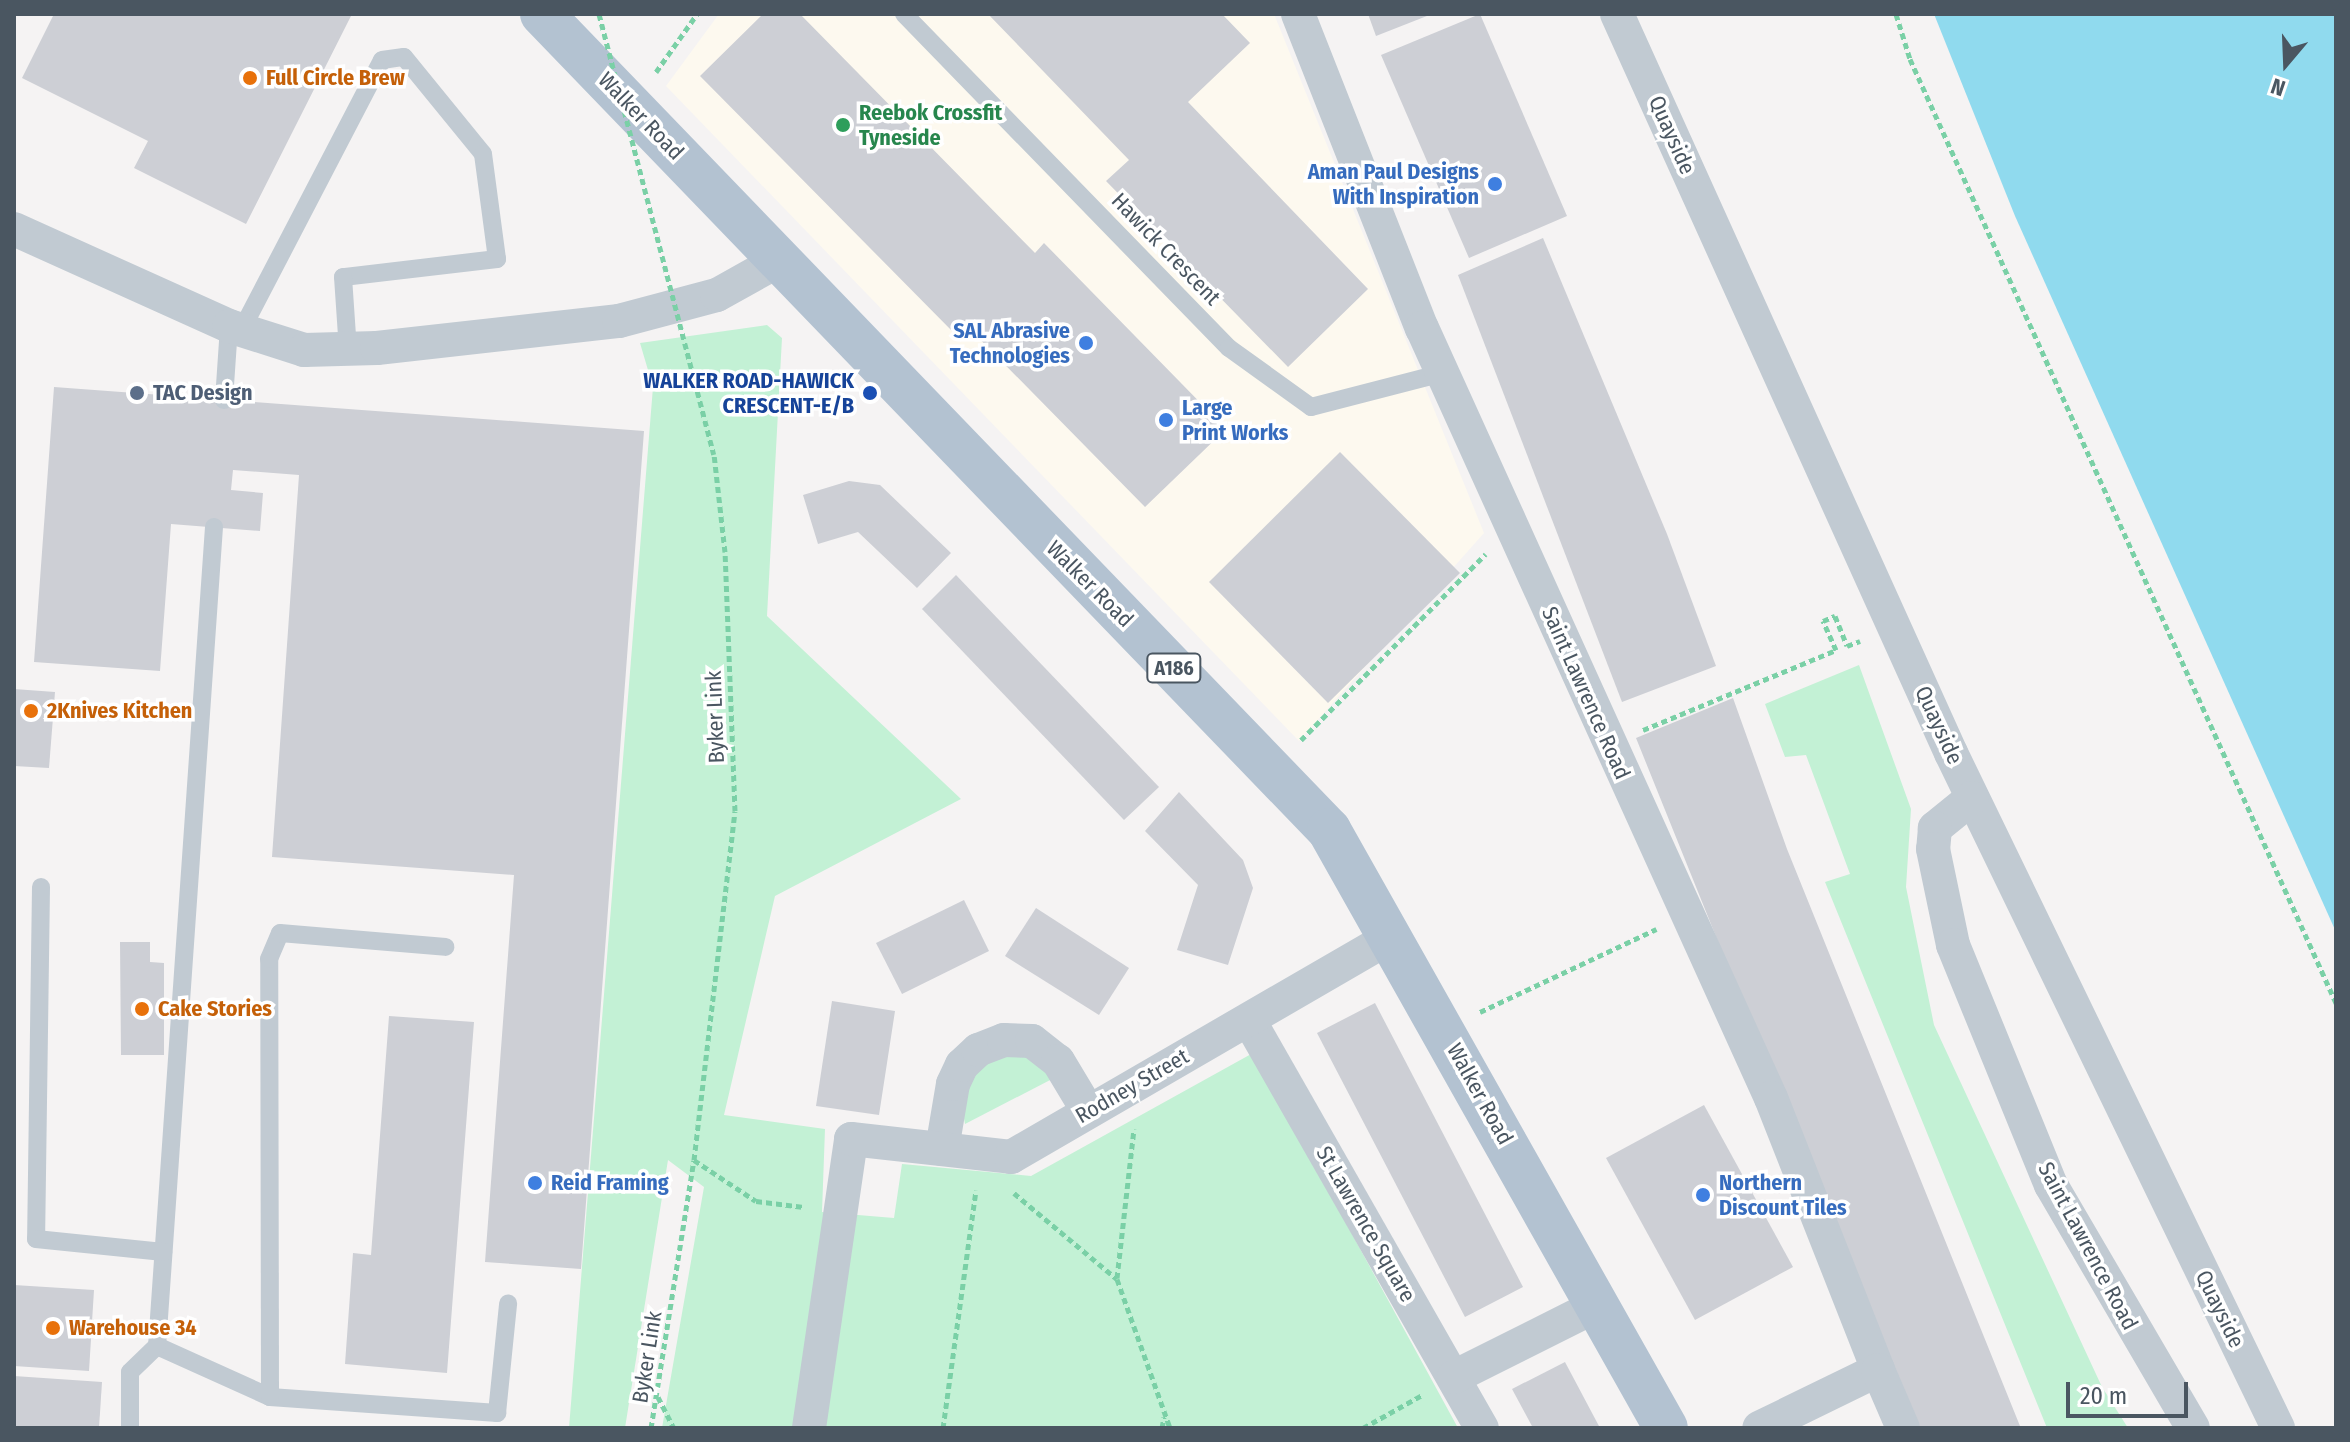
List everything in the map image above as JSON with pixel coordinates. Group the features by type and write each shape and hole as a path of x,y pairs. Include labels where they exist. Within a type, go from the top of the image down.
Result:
{"main road":[{"name":"Walker Road","path":"542,14 632,105 776,262 1329,830 1393,936 1666,1428"}],"street":[{"name":"Saint Lawrence Road","path":"1298,14 1442,373 1771,1098 1903,1428"},
{"name":"Quayside","path":"1617,14 1972,798 2278,1428"},
{"path":"14,229 235,328 285,347 348,350 619,321 717,295 776,262"},
{"name":"Saint Lawrence Road","path":"1972,798 1935,828 1933,849 1953,945 2051,1185 2193,1428"},
{"name":"Rodney Street","path":"996,1155 1139,1083 1393,936"},
{"name":"St Lawrence Square","path":"1249,1020 1482,1428"},
{"path":"942,1149 950,1096 962,1065 978,1050 1004,1040 1032,1041 1058,1061 1088,1111"},
{"path":"809,1428 851,1139 996,1155"},
{"path":"1454,1377 1596,1306"},
{"path":"1759,1428 1878,1370"}],"lane":[{"name":"Hawick Crescent","path":"904,14 1229,348 1311,407 1442,373"},
{"path":"224,400 235,328 382,60 404,57 483,154 497,259 343,277 348,350"},
{"path":"130,1428 130,1372 157,1346 214,527"},
{"path":"41,887 36,1239 163,1252"},
{"path":"270,1397 269,959 280,933 445,947"},
{"path":"157,1346 270,1397 497,1413 508,1304"}],"path":[{"name":"Byker Link","path":"599,14 714,454 725,552 735,811 694,1160 651,1428"},
{"path":"632,105 697,14"},
{"path":"1896,14 1917,73 2336,1003"},
{"path":"1335,706 1512,528"},
{"path":"1609,744 1836,650 1823,621 1835,616 1847,646"},
{"path":"1444,1029 1686,915"},
{"path":"1139,1083 1117,1279 1170,1428"},
{"path":"996,1155 1014,1198 1117,1279"},
{"path":"943,1428 996,1155"},
{"path":"694,1160 756,1201 801,1207 843,1202"},
{"path":"1363,1428 1454,1377"},
{"path":"657,1396 674,1428"},
{"path":"1162,1428 1164,1416"}],"shaded area":[{"path":"719,14 1274,14 1484,533 1299,741 666,86"}],"green space":[{"path":"767,325 782,338 767,616 961,799 775,896 724,1115 825,1129 822,1212 894,1218 902,1164 1031,1176 1253,1053 1458,1428 662,1428 704,1187 668,1160 625,1428 569,1428 653,387 640,343"},
{"path":"1859,665 1911,809 1906,887 1934,1025 2102,1387 2128,1428 2047,1428 1825,882 1850,874 1806,755 1785,757 1765,704"},
{"path":"1014,1050 1037,1060 1054,1078 965,1124 961,1102 974,1068"}],"water":[{"path":"1934,14 2336,14 2336,932 2015,216"}],"building":[{"name":"Full Circle Brew","path":"54,14 352,14 246,224 134,168 148,141 22,78"},
{"path":"763,14 800,14 1035,253 1044,243 1226,429 1145,507 963,322 954,333 700,76"},
{"path":"988,14 1222,14 1250,43 1188,102 1368,289 1288,367 1106,181 1129,160"},
{"path":"1368,14 1432,14 1376,36"},
{"path":"1480,14 1567,216 1469,258 1381,55"},
{"path":"1543,238 1667,534 1716,666 1622,702 1458,275"},
{"path":"54,387 644,431 581,1269 485,1262 514,875 272,857 299,475 233,470 231,490 263,493 260,531 171,524 160,671 34,662"},
{"path":"1340,452 1460,573 1328,703 1209,582"},
{"path":"849,481 880,485 951,553 917,588 858,532 818,544 803,495"},
{"path":"956,575 1159,787 1124,820 922,609"},
{"path":"14,689 55,692 49,768 14,766"},
{"path":"1733,698 1787,849 2020,1426 1914,1428 1636,738"},
{"path":"1179,792 1243,860 1253,888 1228,965 1177,950 1198,885 1145,831"},
{"path":"964,900 989,951 902,994 876,943"},
{"path":"1036,908 1129,968 1099,1015 1005,956"},
{"name":"Cake Stories","path":"120,942 150,942 150,962 164,963 164,1055 121,1055"},
{"path":"832,1001 895,1011 879,1115 816,1106"},
{"path":"1375,1003 1523,1287 1465,1317 1317,1033"},
{"path":"389,1016 474,1022 447,1373 345,1364 353,1253 371,1255"},
{"path":"1704,1105 1793,1267 1695,1320 1606,1158"},
{"name":"Warehouse 34","path":"14,1285 94,1290 89,1371 14,1366"},
{"path":"1565,1362 1600,1428 1533,1428 1512,1389"},
{"path":"14,1376 102,1382 99,1428 14,1428"}],"place":[{"name":"Full Circle Brew","path":"250,78"},
{"name":"Reebok Crossfit Tyneside","path":"843,125"},
{"name":"Aman Paul Designs With Inspiration","path":"1495,184"},
{"name":"SAL Abrasive Technologies","path":"1086,343"},
{"name":"TAC Design","path":"137,393"},
{"name":"WALKER ROAD-HAWICK CRESCENT-E/B","path":"870,393"},
{"name":"Large Print Works","path":"1166,420"},
{"name":"2Knives Kitchen","path":"31,711"},
{"name":"Cake Stories","path":"142,1009"},
{"name":"Reid Framing","path":"535,1183"},
{"name":"Northern Discount Tiles","path":"1703,1195"},
{"name":"Warehouse 34","path":"53,1328"}]}
